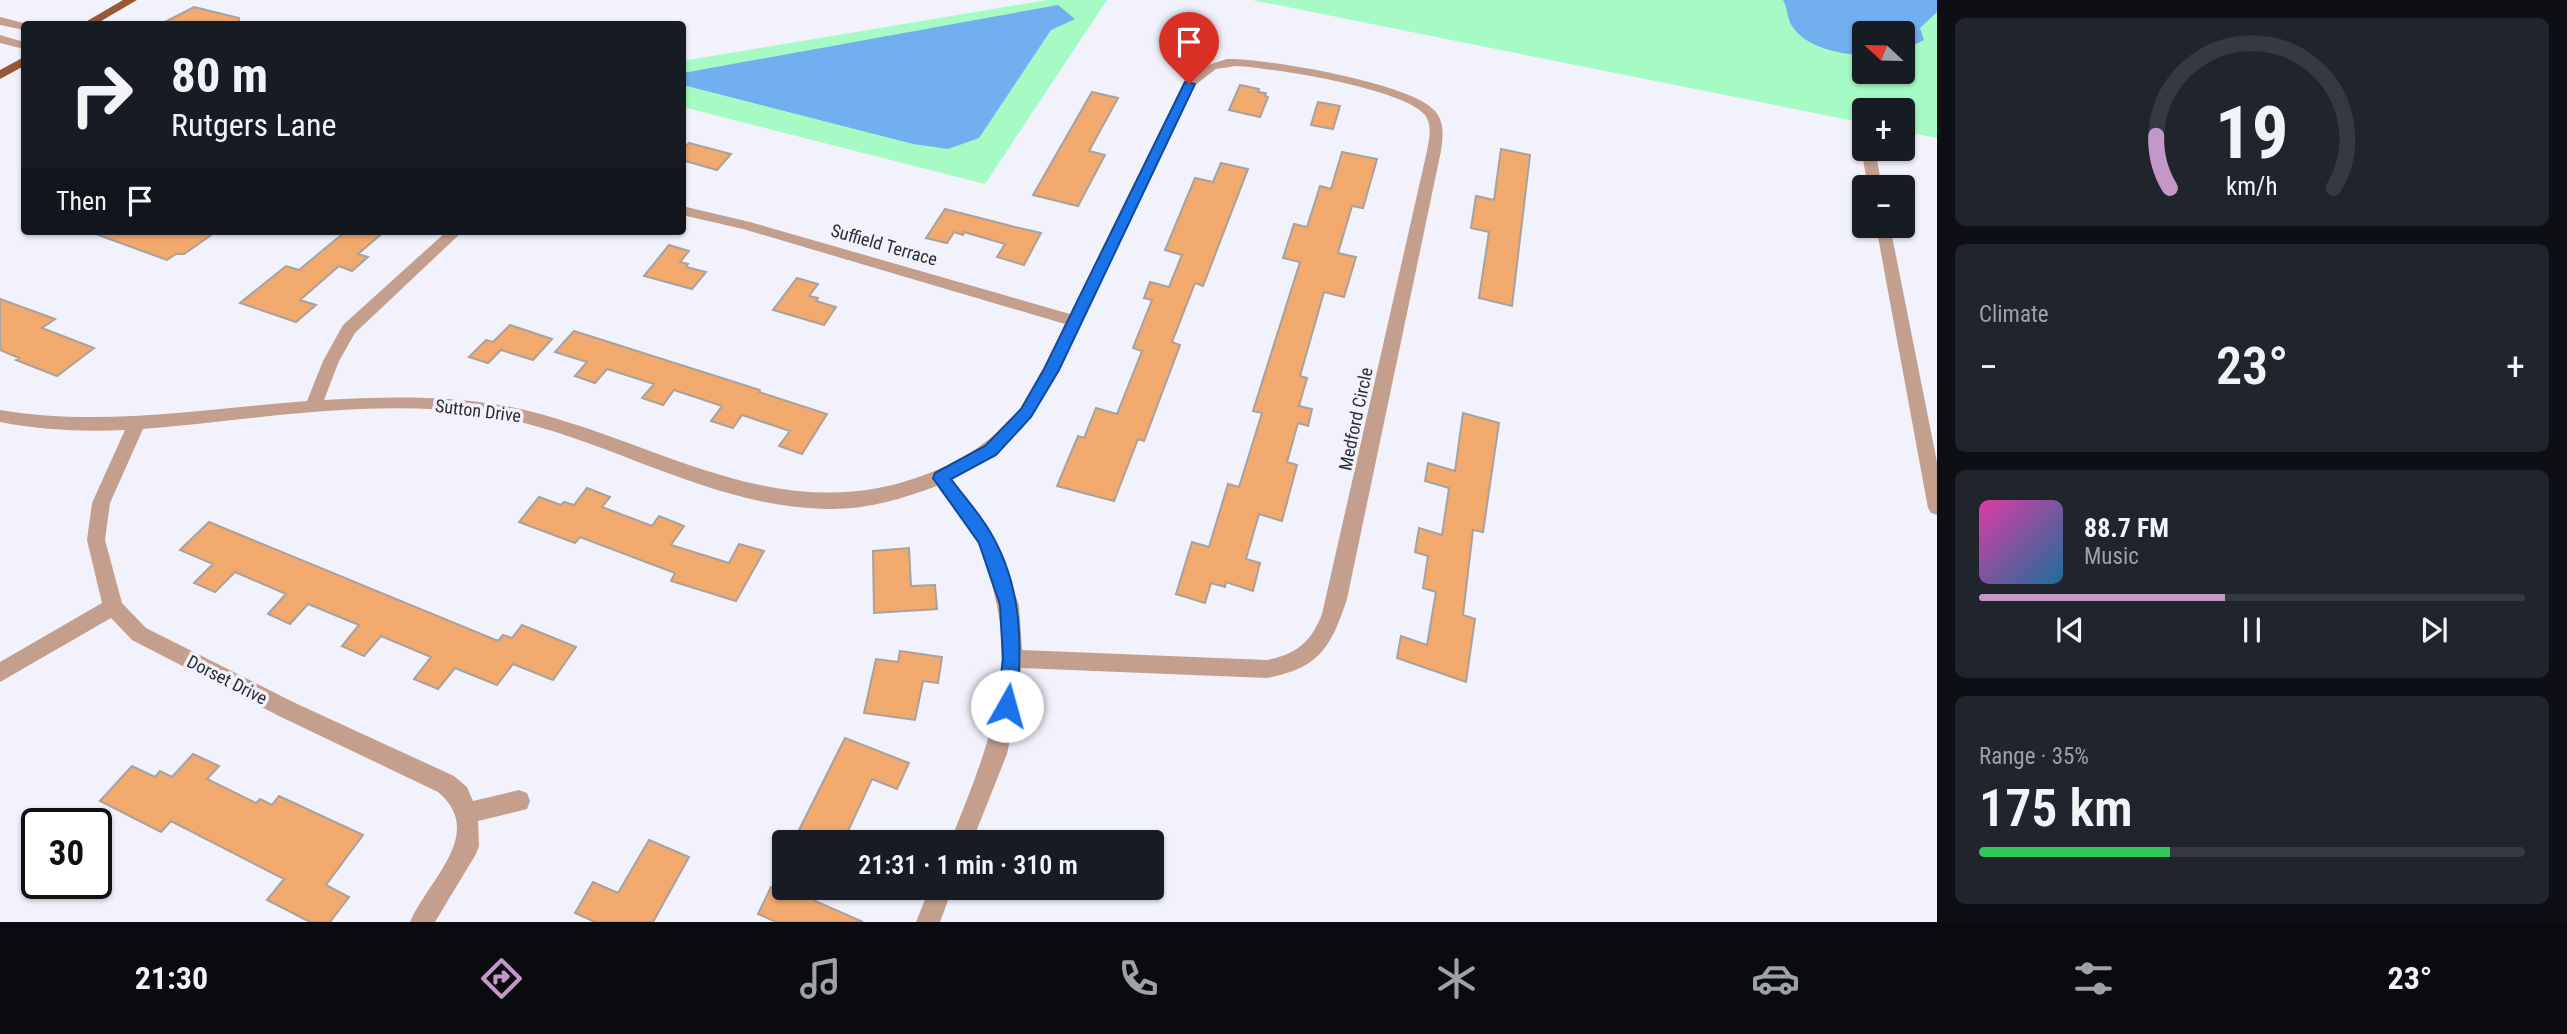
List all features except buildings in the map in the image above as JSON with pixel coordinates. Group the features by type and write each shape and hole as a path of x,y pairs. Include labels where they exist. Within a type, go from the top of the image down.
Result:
{"main road":[{"path":"93,21 131,0"},
{"path":"0,75 21,63"}],"street":[{"path":"1,22 21,26"},
{"path":"0,39 21,45"},
{"name":"Medford Circle","path":"1012,659 1267,669 1290,666 1309,654 1326,632 1336,599 1426,192 1436,143 1437,123 1426,108 1388,92 1256,64 1235,61 1215,64"},
{"name":"Sutton Drive","path":"0,416 62,425 382,404 482,408 563,426 747,491 801,500 838,501 876,497 941,478 990,450 1026,413 1051,370 1189,84 1200,71 1215,64"},
{"name":"Suffield Terrace","path":"686,211 745,225 1074,321"},
{"path":"313,408 331,360 349,330 452,235"},
{"path":"1885,238 1937,508"},
{"name":"Dorset Drive","path":"137,422 101,503 96,540 113,607 139,634 286,709 446,784 459,795 467,813"},
{"path":"941,478 986,540 1009,605 1012,659 1007,706 996,754 966,830"},
{"path":"0,673 113,607"},
{"path":"422,922 468,846 467,813 519,801"},
{"path":"929,922 937,900"}],"green space":[{"path":"1047,0 1107,0 985,184 686,108 686,60"},
{"path":"1252,0 1937,0 1937,138 1915,134 1915,98 1852,98 1852,121"}],"water":[{"path":"1783,0 1937,0 1937,12 1920,28 1924,40 1915,44 1915,21 1852,21 1852,54 1824,48 1806,39 1790,23"},
{"path":"1058,5 1075,19 1051,30 979,138 948,149 913,144 686,86 686,72"}],"route":[{"path":"1007,706 1012,659 1009,605 986,540 941,478 990,450 1026,413 1051,370 1189,84"}]}
